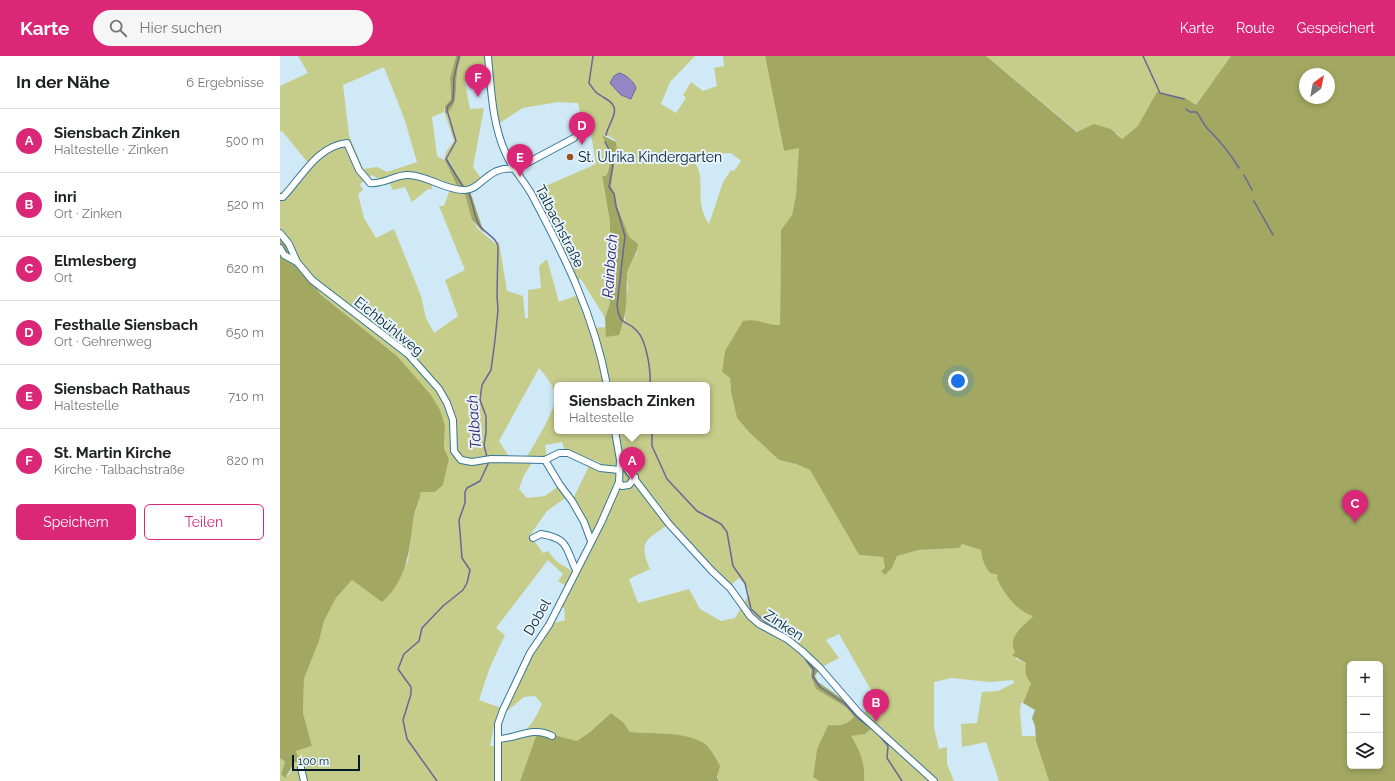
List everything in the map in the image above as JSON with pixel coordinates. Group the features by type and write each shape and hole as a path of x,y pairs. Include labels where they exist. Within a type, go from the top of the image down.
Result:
{"street":[{"name":"Talbachstraße","path":"488,56 491,87 500,136 506,155 516,169 558,242 581,294 600,350 606,382"},
{"path":"280,197 283,197 288,192 319,155 331,147 347,143 360,170 370,183 378,184 397,176 414,175 445,187 466,190 476,186 495,171 509,168 516,169 574,138"},
{"path":"280,233 291,249 297,262"},
{"path":"280,248 284,255 291,249"},
{"name":"Eichbühlweg","path":"284,255 297,262 312,280 408,354 439,389 448,403 453,420 454,451 464,462 488,460 545,460 559,453 568,453 600,468 619,470"},
{"path":"616,434 620,460 619,470"},
{"path":"545,460 584,522 591,541"},
{"name":"Zinken","path":"620,460 635,477 669,524 712,572 730,588 750,616 759,624 787,639 802,651 820,668 859,713 934,781"},
{"name":"Dobel","path":"498,781 498,724 502,710 530,653 549,625 601,523 619,482 619,470"},
{"path":"619,482 622,486 629,485 635,477"},
{"path":"533,538 541,534 562,540 576,570"},
{"path":"499,739 538,731 552,736"},
{"path":"301,768 304,781"}],"green space":[{"path":"298,56 456,56 450,78 451,100 445,106 444,112 432,117 437,156 444,160 446,152 454,141 445,114 452,107 456,97 457,72 461,56 695,56 670,82 661,104 676,113 686,98 683,95 691,82 703,91 717,86 714,68 724,66 723,56 765,56 784,151 800,147 796,195 792,215 781,230 780,325 772,325 725,351 722,372 730,378 731,392 737,418 749,432 779,460 796,464 810,470 859,555 883,557 885,568 892,568 896,556 919,550 958,548 962,544 981,550 986,568 990,573 999,575 997,579 1004,591 1017,605 1033,616 1018,634 1015,652 1016,659 1026,663 1031,683 1023,703 1021,702 1020,712 1022,736 1035,736 1049,781 999,781 986,742 962,747 961,724 977,723 982,692 998,691 1014,683 1013,680 990,682 951,678 934,682 934,728 939,749 947,747 947,764 954,781 864,781 862,757 850,736 865,734 863,717 869,702 866,694 871,690 839,634 826,640 839,658 820,668 803,656 809,665 811,677 816,689 847,708 854,717 848,722 842,724 828,725 817,749 813,777 819,781 719,781 714,754 707,746 687,737 630,732 624,723 611,713 590,732 577,741 538,732 520,781 280,781 280,758 285,762 281,774 288,776 295,762 296,751 312,746 303,713 304,679 319,641 324,621 336,598 352,580 382,601 408,561 413,521 421,492 435,492 443,485 449,459 444,448 445,426 397,356 320,294 280,232 280,192 285,193 309,164 282,131 280,132 280,86 308,73","holes":["384,67 404,118 417,162 387,172 377,167 363,169 349,135 343,85","483,69 492,69 498,124 523,108 558,102 578,103 585,134 591,134 596,164 534,191 567,257 577,281 581,279 605,318 610,303 605,284 610,248 610,222 602,177 606,176 608,171 609,155 603,135 609,136 615,140 617,145 616,157 611,186 624,225 637,253 630,264 627,276 628,288 626,296 625,320 619,334 606,337 606,327 592,328 581,294 559,302 547,259 539,266 541,288 528,290 528,318 525,318 523,296 507,291 499,242 496,244 478,229 472,220 465,195 456,184 445,160 449,159 459,179 471,194 470,189 481,178 473,167 484,108 470,109 465,82 484,80","619,73 631,80 636,88 626,98 612,85 614,76","731,153 741,161 734,171 731,170 723,182 709,224 701,206 700,176 694,162 699,155","372,175 380,180 387,178 393,190 405,187 412,202 428,189 431,190 434,181 451,187 444,206 439,206 465,270 445,280 458,316 434,333 426,318 421,296 394,229 376,238 364,218 358,194 363,190 360,184","562,442 564,449 601,463 600,467 590,464 572,501 591,541 575,573 556,561 548,551 543,553 530,535 547,511 568,496 560,485 545,496 527,498 519,489 524,475 534,460 547,459 545,445","669,524 729,587 739,578 746,586 749,595 735,618 721,621 700,609 689,589 638,603 629,579 650,569 646,560 645,547 646,542","548,560 563,574 558,581 566,586 515,677 501,708 479,700 490,667 505,635 496,628","558,606 564,608 565,620 550,624","535,696 542,704 534,720 526,730 515,736 498,741 498,746 490,746 494,726 498,727 500,717 524,697"]},
{"path":"456,56 461,56 457,72 456,97 452,107 445,114 445,106 451,99 450,78"},
{"path":"765,56 986,56 1077,132 1094,124 1111,129 1122,139 1138,126 1157,92 1185,98 1196,105 1231,56 1395,56 1395,781 1049,781 1036,741 1035,726 1032,718 1035,710 1023,703 1031,683 1026,674 1026,663 1012,655 1015,652 1013,641 1017,632 1033,616 1021,610 1007,596 997,579 998,575 990,573 986,568 981,550 962,544 959,548 919,550 897,556 892,568 885,575 881,571 885,568 883,557 859,555 810,470 796,464 779,460 749,432 737,418 731,392 730,378 722,372 725,351 743,321 754,320 780,325 781,230 792,215 796,195 799,148 784,151"},
{"path":"986,56 1231,56 1196,105 1142,120 1138,126 1122,139 1117,133 1078,132"},
{"path":"602,135 616,142 617,148 611,186 629,237 638,244 627,276 626,306 622,327 619,335 606,337 605,318 610,303 605,284 610,248 610,222 602,176 606,176 610,160 607,145"},
{"path":"448,159 459,179 471,194 484,233 472,220 465,195 456,184 445,160"},
{"path":"280,234 320,294 397,356 431,395 440,410 445,426 444,448 449,459 443,485 435,492 421,492 414,518 408,555 402,575 397,584 382,602 352,580 336,598 324,621 319,641 304,679 303,713 312,746 296,751 299,761 295,762 285,778 281,774 285,762 280,758"},
{"path":"802,651 820,668 815,676 818,682 844,700 874,726 865,734 851,736 862,758 864,781 819,781 813,777 817,749 828,725 842,724 848,722 854,717 847,708 816,689 811,677 811,670 803,656"},
{"path":"611,713 624,723 630,732 687,736 704,743 711,750 720,766 717,777 719,781 520,781 538,731 577,741 590,732"}],"shaded area":[{"path":"619,73 625,75 636,88 631,99 621,95 610,83 614,76"}],"waterway":[{"name":"Talbach","path":"459,56 454,78 453,101 448,106 447,110 456,141 446,159 464,188"},
{"name":"Rainbach","path":"593,56 589,83 597,93 613,104 615,110 606,135"},
{"path":"1143,56 1160,93 1184,99"},
{"path":"1186,109 1190,112 1196,112 1198,114 1205,126 1224,147 1239,168"},
{"name":"Rainbach","path":"605,142 614,159 609,187 614,194 625,236 617,306 622,321 633,327 643,342 649,365 650,382"},
{"path":"1244,175 1252,190"},
{"name":"Talbach","path":"467,191 471,198 477,222 482,229 496,241 498,247 498,310 495,340 491,370 482,385 480,400 486,416 484,445 487,457"},
{"path":"1254,201 1273,235"},
{"name":"Rainbach","path":"652,434 652,446 667,479 697,511 721,524 727,532 733,566 745,583 751,609 763,620 779,630"},
{"name":"Talbach","path":"437,781 407,739 403,720 411,694 411,687 398,669 404,654 419,641 422,628 443,606 463,590 467,583 470,570 462,558 459,520 465,503 465,492 467,488 480,481 488,461"},
{"name":"Rainbach","path":"806,660 814,670 813,677 820,687 844,703 860,720 874,730"},
{"name":"Rainbach","path":"879,735 888,746 887,758 902,781"}],"place":[{"name":"St. Martin Kirche","path":"478,97"},
{"name":"Festhalle Siensbach","path":"582,145"},
{"name":"St. Ulrika Kindergarten","path":"570,157"},
{"name":"Siensbach Rathaus","path":"520,177"},
{"name":"Siensbach Zinken","path":"632,480"},
{"name":"Elmlesberg","path":"1355,523"},
{"name":"inri","path":"876,722"}]}
